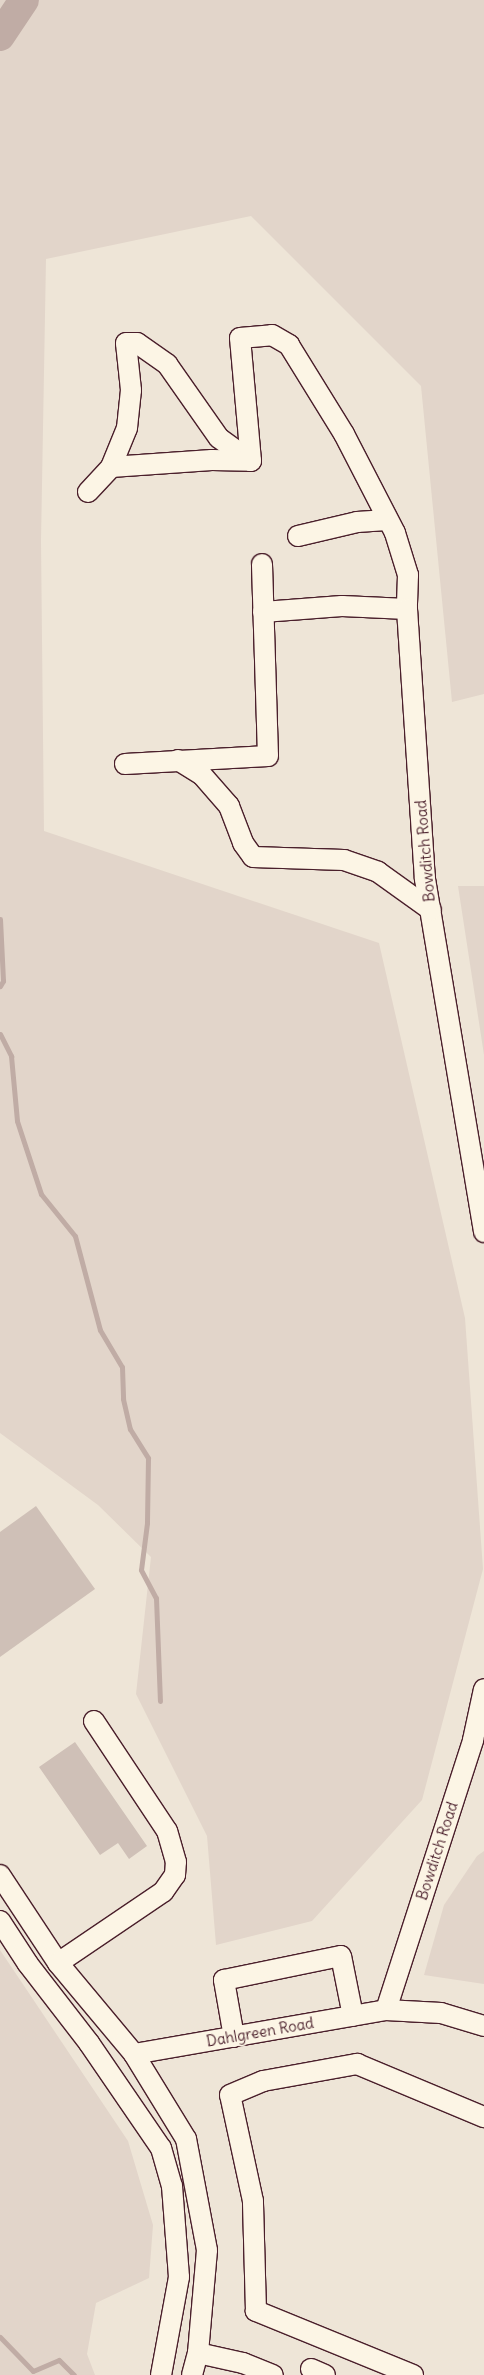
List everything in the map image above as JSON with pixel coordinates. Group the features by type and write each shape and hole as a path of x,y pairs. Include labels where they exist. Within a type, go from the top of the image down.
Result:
{"street":[{"name":"Bowditch Road","path":"251,461 240,338 272,335 289,346 344,434 387,520 408,575 406,608 425,879 484,1232"},
{"path":"88,492 111,467 127,428 131,390 126,343 137,343 167,364 219,438 251,461"},
{"path":"111,467 212,460 251,461"},
{"path":"298,536 357,522 387,520"},
{"path":"125,764 268,756 262,564"},
{"path":"263,612 342,606 406,608"},
{"path":"178,760 202,775 229,806 243,843 253,856 344,860 378,872 431,910"},
{"name":"Bowditch Road","path":"386,2010 473,1740 484,1689"},
{"path":"58,1963 163,1892 175,1875 176,1862 167,1831 94,1721"},
{"path":"0,1875 58,1963 134,2054 186,2139 207,2250 198,2352 192,2375"},
{"path":"0,1921 28,1964 89,2043 162,2148 172,2186 178,2237 179,2277 161,2375"},
{"path":"234,2037 224,1980 341,1956 353,2016"},
{"name":"Dahlgreen Road","path":"134,2054 386,2010 441,2013 484,2026"},
{"path":"413,2375 256,2311 253,2201 230,2095 263,2081 358,2064 484,2117"},
{"path":"198,2352 243,2363 273,2375"}],"shaded area":[{"path":"0,0 484,0 484,2375 0,2375"},
{"path":"0,0 484,0 484,694 452,702 421,386 251,216 46,259 41,541 44,831 379,943 465,1318 483,1569 422,1800 312,1921 216,1945 207,1836 136,1694 151,1557 98,1505 0,1433"},
{"path":"458,886 484,886 484,1055"},
{"path":"484,1851 484,1984 424,1975 444,1905 477,1856"},
{"path":"0,1950 128,2141 153,2225 149,2278 96,2303 87,2354 95,2375 0,2375"}],"building":[{"path":"36,1506 95,1589 0,1657 0,1532"},
{"path":"75,1742 147,1846 129,1859 118,1843 100,1855 39,1767"}],"waterway":[{"path":"0,36 24,0"},
{"path":"0,919 3,981 0,986"},
{"path":"0,1034 11,1056 17,1121 41,1194 75,1236 100,1330 122,1367 123,1399 130,1429 148,1458 147,1523 141,1570 156,1598 160,1701"},
{"path":"0,2337 33,2371 59,2360 74,2375"}]}
